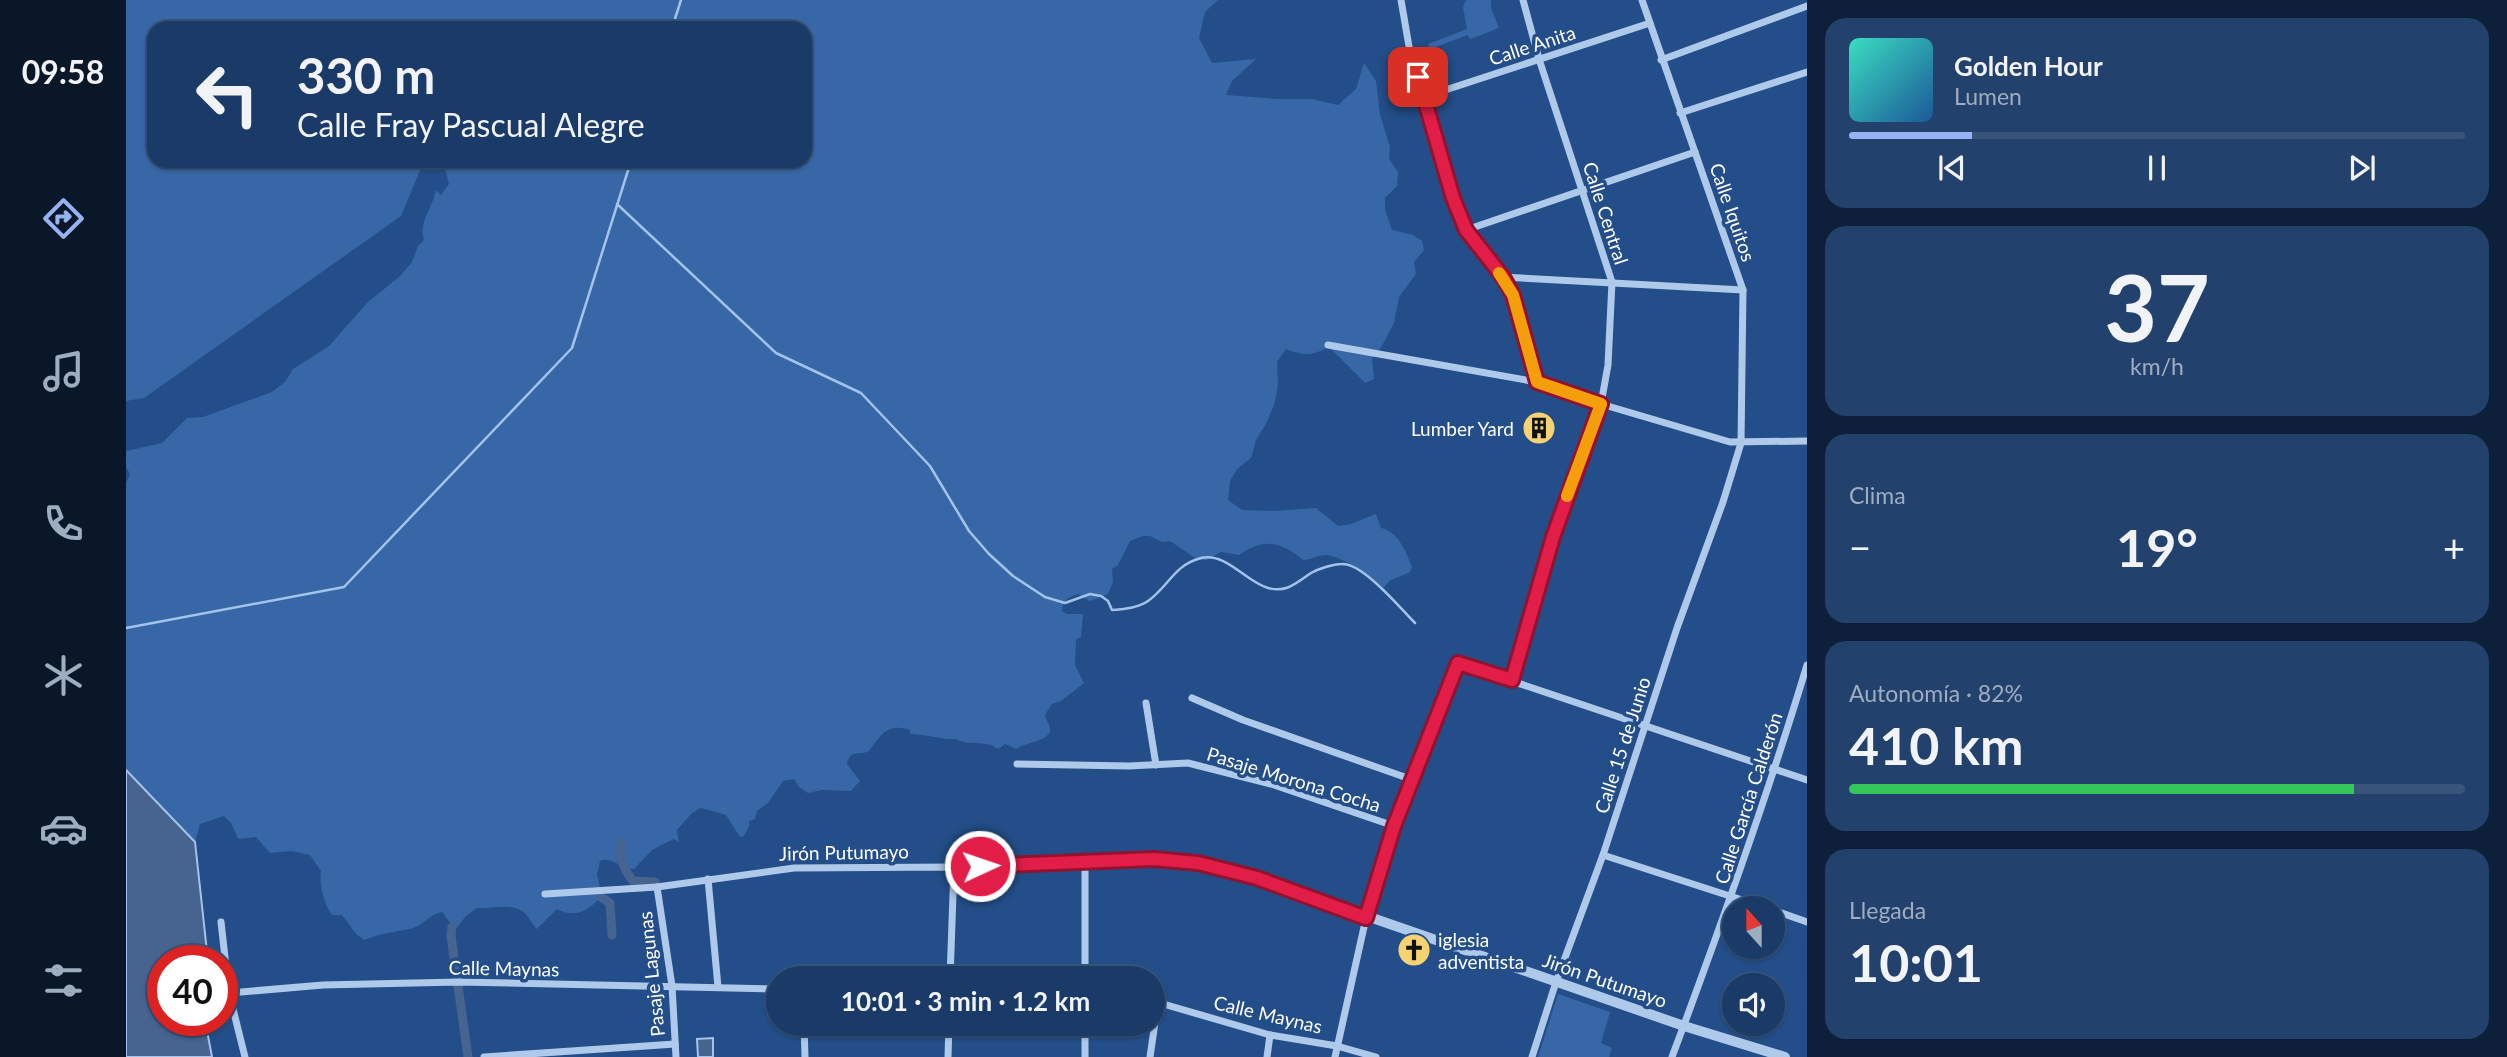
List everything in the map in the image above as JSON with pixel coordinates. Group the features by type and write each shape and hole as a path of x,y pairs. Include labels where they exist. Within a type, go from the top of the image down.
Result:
{"street":[{"path":"1401,0 1411,58 1453,198 1466,230 1503,277 1513,295 1537,382"},
{"name":"Calle Central","path":"1512,680 1553,537 1601,404 1608,365 1612,282 1522,0"},
{"name":"Calle Iquitos","path":"1642,0 1743,290 1741,443"},
{"path":"1661,60 1807,6"},
{"name":"Calle Anita","path":"1424,97 1650,23"},
{"path":"1680,113 1807,72"},
{"path":"1466,230 1695,152"},
{"path":"1503,277 1743,290"},
{"path":"1328,345 1537,382 1730,442 1807,441"},
{"name":"Calle 15 de Junio","path":"1532,1057 1556,982 1603,855 1676,628 1723,502 1741,443"},
{"path":"1335,1057 1366,918 1394,826 1458,663 1807,780"},
{"name":"Calle García Calderón","path":"1733,896 1807,665"},
{"path":"1192,698 1243,720 1413,780"},
{"path":"1146,703 1156,765"},
{"name":"Pasaje Morona Cocha","path":"1017,764 1188,763 1271,784 1394,826"},
{"path":"1603,855 1730,896"},
{"name":"Jirón Putumayo","path":"545,894 657,887 794,868 954,867 1154,859 1198,863 1257,878 1758,1053 1786,1057"},
{"path":"1085,860 1085,966"},
{"path":"950,966 954,867"},
{"path":"708,879 718,987"},
{"name":"Pasaje Lagunas","path":"657,887 672,986 676,1057"},
{"path":"1785,914 1807,922"},
{"path":"221,922 224,945"},
{"name":"Calle García Calderón","path":"1672,1057 1722,926"},
{"name":"Calle Maynas","path":"238,992 323,985 459,982 766,989"},
{"name":"Calle Maynas","path":"1165,1004 1270,1035 1337,1046 1376,1057"},
{"path":"238,1029 245,1057"},
{"path":"1267,1057 1270,1035"},
{"path":"804,1036 805,1057"},
{"path":"948,1057 949,1036"},
{"path":"1085,1036 1085,1057"},
{"path":"1150,1057 1152,1036"},
{"path":"484,1057 675,1044"}],"shaded area":[{"path":"126,0 1218,0 1205,12 1199,38 1212,63 1256,59 1232,81 1226,95 1311,99 1338,105 1356,89 1364,63 1376,81 1380,115 1390,147 1389,159 1398,172 1397,186 1385,198 1385,210 1392,230 1413,235 1422,241 1424,250 1414,262 1416,274 1399,297 1394,323 1372,359 1374,379 1365,383 1329,347 1308,354 1286,349 1277,362 1278,385 1275,402 1256,440 1251,458 1237,469 1230,481 1228,500 1242,510 1316,508 1338,526 1376,514 1381,528 1392,533 1401,543 1412,567 1410,572 1389,581 1384,588 1356,567 1333,556 1323,555 1303,560 1287,549 1272,544 1256,546 1239,555 1221,552 1207,560 1198,560 1170,541 1162,542 1150,536 1143,536 1130,541 1118,565 1112,569 1113,582 1108,594 1090,601 1078,594 1064,604 1062,611 1067,614 1083,614 1081,637 1076,639 1075,665 1084,683 1061,701 1052,704 1045,715 1050,729 1045,737 1016,749 1005,744 998,749 988,744 910,734 910,730 902,728 890,729 869,751 855,754 848,759 847,764 860,781 851,791 822,790 808,793 799,787 794,779 783,781 768,803 757,811 755,819 749,821 744,836 740,837 726,815 701,808 692,813 677,830 679,842 673,839 652,850 634,869 609,860 600,861 597,875 602,896 582,912 570,913 557,909 537,929 522,911 517,909 477,908 466,916 455,930 442,912 413,928 364,940 342,915 332,915 329,911 321,888 321,871 310,855 292,851 270,853 256,837 238,839 231,823 224,816 200,824 195,842 126,770 126,483 130,474 126,467 126,451 162,443 187,418 203,417 272,392 285,382 293,369 329,346 367,303 400,276 412,262 418,246 424,240 424,221 436,190 441,195 449,184 445,168 812,168 812,21 147,21 147,168 421,168 401,216 144,398 126,401"},
{"path":"1466,0 1491,0 1491,8 1499,28 1470,39 1468,35 1430,49 1428,44 1467,29 1463,7"},
{"path":"126,770 195,842 206,945 147,945 147,1036 208,1036 212,1057 126,1057"},
{"path":"1558,994 1610,1012 1601,1043 1612,1048 1609,1057 1538,1057"},
{"path":"713,1038 713,1057 698,1057 697,1039"}],"waterway":[{"path":"674,21 681,0"},
{"path":"126,628 344,587 572,348 629,168"},
{"path":"617,204 776,353 861,393 930,466 969,531 989,554 1013,576 1045,597 1065,603 1090,594 1101,596 1108,601 1112,610 1135,607 1155,595 1184,566 1201,558 1219,559 1260,585 1275,589 1291,586 1322,568 1342,564 1351,566 1370,578 1415,623"},
{"path":"621,843 623,864 633,881 655,882 657,887"},
{"path":"601,897 610,903 612,935"},
{"path":"452,927 468,1057"}],"slow traffic":[{"path":"1499,273 1513,295 1537,382 1601,404 1567,496"}],"place":[{"name":"Lumber Yard","path":"1539,428"},
{"name":"iglesia adventista","path":"1414,950"}],"route":[{"path":"980,866 1154,859 1198,863 1257,878 1366,918 1394,826 1458,663 1512,680 1553,537 1601,404 1537,382 1513,295 1503,277 1466,230 1453,198 1418,77"}]}
